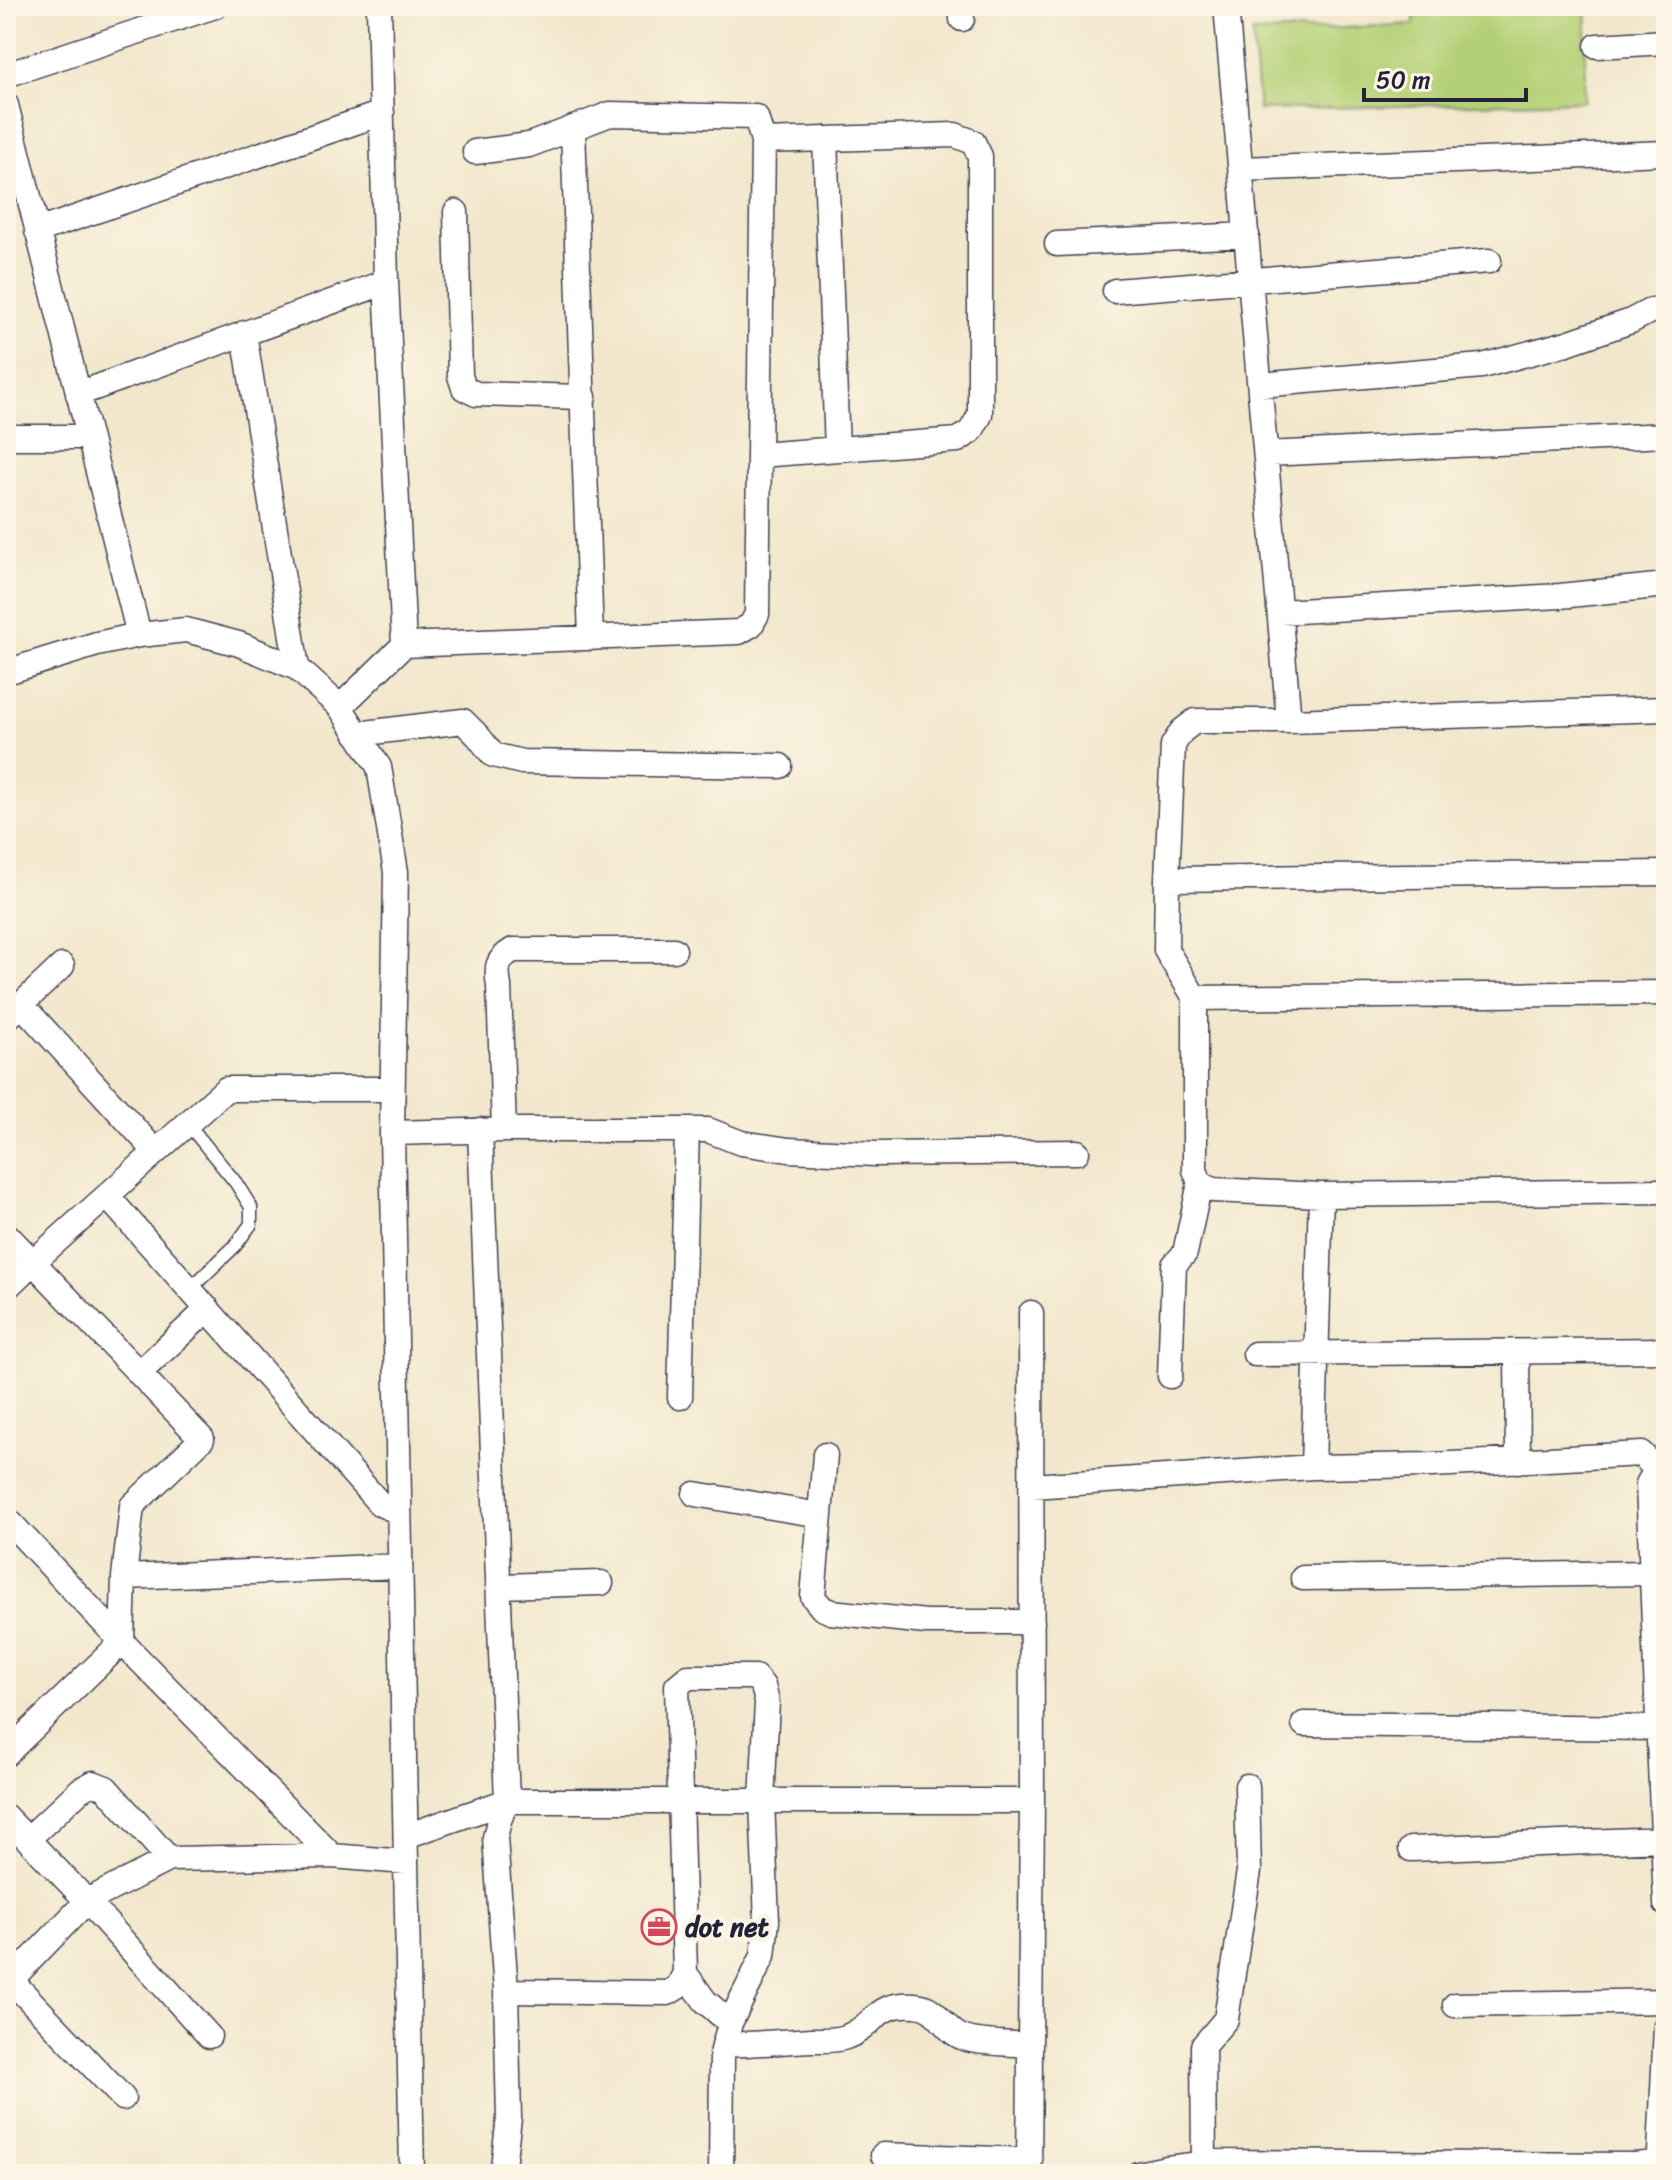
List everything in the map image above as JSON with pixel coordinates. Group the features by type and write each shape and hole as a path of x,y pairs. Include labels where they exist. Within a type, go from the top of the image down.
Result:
{"street":[{"path":"6,75 215,6"},
{"path":"379,6 386,282 404,645"},
{"path":"1226,6 1289,721"},
{"path":"1597,46 1666,42"},
{"path":"6,105 139,635"},
{"path":"37,231 382,113"},
{"path":"340,707 404,645 739,632 751,625 757,614 763,141 756,117 610,114 529,145 475,152"},
{"path":"573,128 591,638"},
{"path":"759,455 958,440 971,431 980,415 980,156 973,142 955,135 763,141"},
{"path":"825,139 837,449"},
{"path":"1241,169 1666,153"},
{"path":"456,212 460,376 464,388 476,394 584,397"},
{"path":"1057,244 1247,235"},
{"path":"1115,291 1489,261"},
{"path":"78,394 386,282"},
{"path":"1260,385 1482,366 1567,343 1631,321 1652,310 1666,308"},
{"path":"244,333 297,668"},
{"path":"1266,454 1666,435"},
{"path":"6,437 88,437"},
{"path":"1280,612 1560,596 1666,585"},
{"path":"6,672 97,644 186,630 239,644 297,668 340,707 379,767 396,872 392,1133 412,2174"},
{"path":"1170,1376 1174,1265 1185,1253 1200,1183 1195,1170 1195,998 1166,950 1173,745 1182,731 1195,721 1666,709"},
{"path":"357,734 463,721 493,755 522,762 780,766"},
{"path":"1167,879 1666,873"},
{"path":"502,2174 509,2118 506,1991 495,1838 507,1801 498,1586 492,1130 499,986 496,970 503,956 513,950 674,950"},
{"path":"62,966 14,1012 156,1152"},
{"path":"1195,998 1666,993"},
{"path":"6,1288 226,1089 392,1089"},
{"path":"680,1397 687,1130"},
{"path":"392,1133 708,1130 741,1143 789,1150 876,1154 1077,1152"},
{"path":"1200,1183 1213,1190 1321,1195 1666,1191"},
{"path":"1313,1467 1321,1195"},
{"path":"107,1196 380,1504 399,1512"},
{"path":"6,1234 202,1439 132,1506 124,1577 122,1642 6,1754"},
{"path":"139,1373 208,1309"},
{"path":"883,2155 1030,2167 1031,1313"},
{"path":"1255,1354 1666,1350"},
{"path":"1517,1352 1518,1461"},
{"path":"1032,1486 1313,1467 1432,1465 1642,1454 1661,1466 1648,1484 1666,1904"},
{"path":"825,1455 813,1597 822,1608 831,1612 926,1622 1032,1622"},
{"path":"695,1494 820,1515"},
{"path":"6,1518 122,1642 332,1856"},
{"path":"124,1577 400,1566"},
{"path":"1303,1578 1652,1573"},
{"path":"498,1586 601,1583"},
{"path":"506,1991 668,1993 678,1987 685,1973 677,1686 688,1677 755,1677 763,1686 767,1702 762,1801 767,1921 763,1956 727,2034 722,2054 721,2174"},
{"path":"1304,1724 1658,1728"},
{"path":"29,1838 80,1790 93,1783 106,1788 169,1859"},
{"path":"1204,2164 1203,2046 1226,2019 1249,1871 1247,1786"},
{"path":"406,1836 507,1801 1032,1801"},
{"path":"6,1817 29,1838 209,2036"},
{"path":"1411,1849 1663,1839"},
{"path":"123,2098 8,1978 87,1901 169,1859 332,1856 406,1862"},
{"path":"685,1973 727,2034"},
{"path":"1455,2005 1666,2001"},
{"path":"727,2034 844,2038 863,2027 877,2013 898,2005 919,2005 939,2016 952,2033 966,2039 1030,2045"},
{"path":"1138,2174 1204,2164 1661,2166 1666,2026"}],"lane":[{"path":"188,1124 236,1183 251,1207 251,1224 235,1246 190,1289"}],"green space":[{"path":"1414,6 1587,6 1584,101 1259,110 1252,33 1414,24"}],"place":[{"name":"dot net","path":"659,1927"}]}
